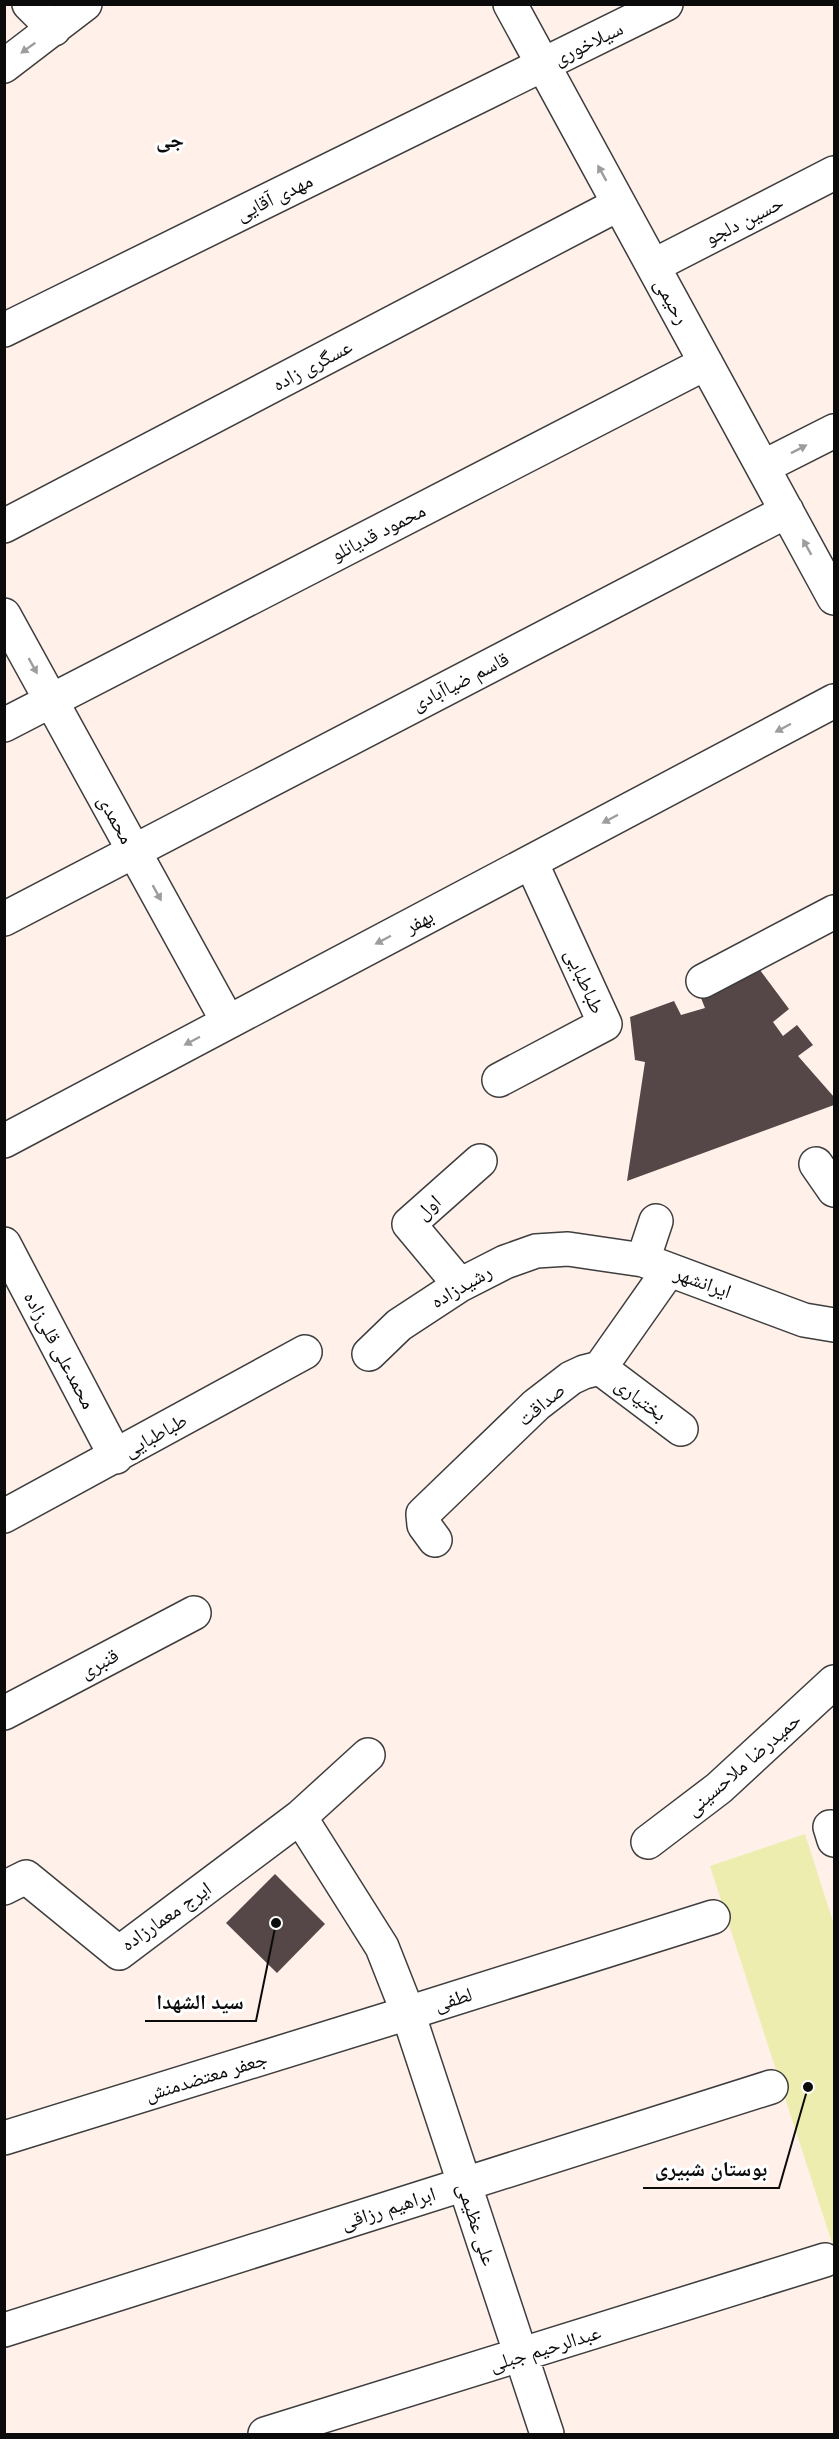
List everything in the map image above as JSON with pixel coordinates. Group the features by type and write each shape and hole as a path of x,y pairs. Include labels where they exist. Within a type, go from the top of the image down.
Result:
{"street":[{"path":"29,4 54,29"},
{"path":"4,66 85,4"},
{"name":"رحیمی","path":"510,4 834,598"},
{"name":"سیلاخوری","path":"543,65 666,4"},
{"name":"مهدی آقایی","path":"4,330 543,65"},
{"name":"حسین دلجو","path":"653,266 834,173"},
{"name":"عسگری زاده","path":"4,526 619,204"},
{"name":"محمود قدیانلو","path":"4,725 706,363"},
{"path":"763,467 834,430"},
{"name":"قاسم ضیاآبادی","path":"4,919 787,511"},
{"name":"محمدی","path":"4,615 228,1022"},
{"name":"بهفر","path":"4,1141 834,701"},
{"name":"طباطبایی","path":"499,1080 604,1024 531,862"},
{"path":"703,981 834,912"},
{"name":"اول","path":"460,1285 409,1224 480,1161"},
{"path":"600,1368 656,1265 656,1221"},
{"name":"محمدعلی قلی‌زاده","path":"4,1244 116,1457"},
{"name":"رشیدزاده","path":"369,1354 399,1325 460,1285 505,1262 536,1251 568,1249"},
{"name":"ایرانشهر","path":"568,1249 656,1265 804,1320 834,1325"},
{"name":"طباطبایی","path":"4,1516 305,1352"},
{"name":"بختیاری","path":"600,1368 681,1429"},
{"name":"صداقت","path":"435,1540 424,1525 423,1514 432,1504 536,1405 571,1378 600,1368"},
{"name":"قنبری","path":"4,1713 194,1613"},
{"name":"حمیدرضا ملاحسینی","path":"648,1842 727,1781 834,1682"},
{"path":"300,1817 368,1755"},
{"name":"ایرج معمارزاده","path":"4,1888 26,1877 119,1953 300,1817"},
{"name":"لطفی","path":"300,1817 382,1947 408,2013 713,1917"},
{"name":"جعفر معتضدمنش","path":"4,2138 408,2013"},
{"name":"علی عظیمی","path":"408,2013 547,2434"},
{"name":"ابراهیم رزاقی","path":"4,2330 771,2087"},
{"name":"عبدالرحیم جبلی","path":"265,2434 825,2260"}],"green space":[{"path":"805,1834 834,1925 834,2249 710,1866"}],"building":[{"path":"760,970 789,1009 773,1022 783,1036 797,1025 813,1045 798,1056 834,1097 834,1105 627,1181 645,1062 635,1060 630,1017 674,1001 681,1015 705,1008 699,993"},
{"path":"275,1874 325,1924 277,1973 226,1923"}],"place":[{"name":"سید الشهدا","path":"276,1923"},
{"name":"بوستان شبیری","path":"808,2087"}],"district":[{"name":"جی","path":"170,140"}]}
